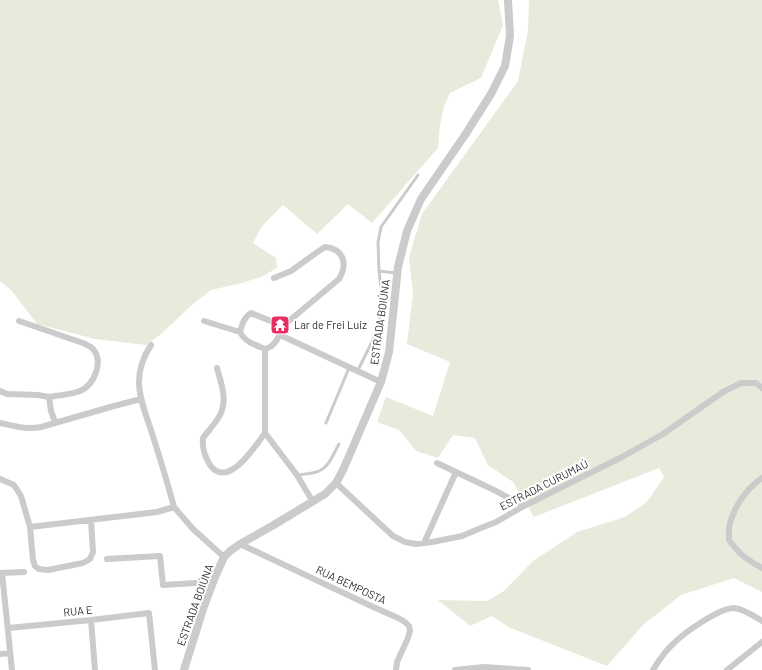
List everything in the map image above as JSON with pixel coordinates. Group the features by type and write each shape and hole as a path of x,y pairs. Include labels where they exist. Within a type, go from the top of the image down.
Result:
{"street":[{"name":"ESTRADA BOIÚNA","path":"184,670 203,609 224,557 240,544 325,494 336,483 343,470 381,382 388,352 398,273 407,231 421,199 469,129 490,94 504,66 510,36 508,0"},
{"path":"204,321 240,332 244,338 264,349 271,348 280,335 283,326 339,279 343,273 344,262 340,253 334,248 325,247 291,271 274,278"},
{"path":"240,332 245,318 251,313 283,326"},
{"path":"0,391 7,394 38,395 49,397 80,391 94,378 98,364 97,354 92,348 83,343 19,321"},
{"path":"280,335 381,382"},
{"path":"151,345 144,355 140,370 139,384 141,399 174,507 193,530 224,557"},
{"path":"264,349 265,433 297,475 313,502"},
{"path":"217,368 224,394 224,403 220,415 203,438 202,442 206,458 213,468 220,472 226,473 237,467 249,455 265,433"},
{"name":"ESTRADA CURUMAÚ","path":"336,483 394,536 405,542 416,544 462,536 496,522 663,434 723,392 741,383 756,384 762,388"},
{"path":"49,397 51,411 55,422"},
{"path":"0,423 31,429 141,399"},
{"path":"437,463 524,506"},
{"path":"424,543 456,472"},
{"path":"762,478 753,484 736,507 729,527 729,540 736,550 746,560 762,568"},
{"path":"0,479 14,486 21,496 30,527 32,560 35,566 39,569 48,570 83,563 90,558 92,552 91,520"},
{"path":"30,527 157,512 174,507"},
{"name":"RUA BEMPOSTA","path":"240,544 405,622 409,626 410,631 397,662 396,670"},
{"path":"106,559 160,556 163,586 213,582"},
{"path":"12,670 8,628 3,613 1,573 24,572"},
{"path":"653,670 664,654 687,632 725,610 734,608 745,611 762,621"},
{"name":"RUA E","path":"8,628 149,613 155,670"},
{"path":"91,620 95,670"},
{"path":"727,670 762,642"},
{"path":"0,654 10,653"},
{"path":"455,670 484,667 528,670"}],"lane":[{"path":"357,372 378,330 382,297 378,242 381,227 418,175"},
{"path":"379,271 398,273"},
{"path":"326,423 349,368"},
{"path":"297,475 316,472 323,469 327,466 339,444"}],"green space":[{"path":"0,0 498,0 503,25 481,78 450,93 444,106 440,125 438,148 372,223 348,204 317,234 283,205 262,226 253,243 276,258 277,268 261,277 211,290 193,304 161,334 146,345 95,339 37,324 12,291 0,281"},
{"path":"529,0 762,0 762,592 734,578 681,595 643,625 607,666 508,627 492,616 470,626 438,600 487,601 504,591 533,561 577,532 625,517 647,502 664,477 659,468 534,517 513,482 488,465 475,438 453,435 438,458 416,451 399,430 377,422 386,397 433,416 450,362 407,344 413,294 409,257 422,214 518,81 528,30"}],"place":[{"name":"Lar de Frei Luiz","path":"280,325"}]}
